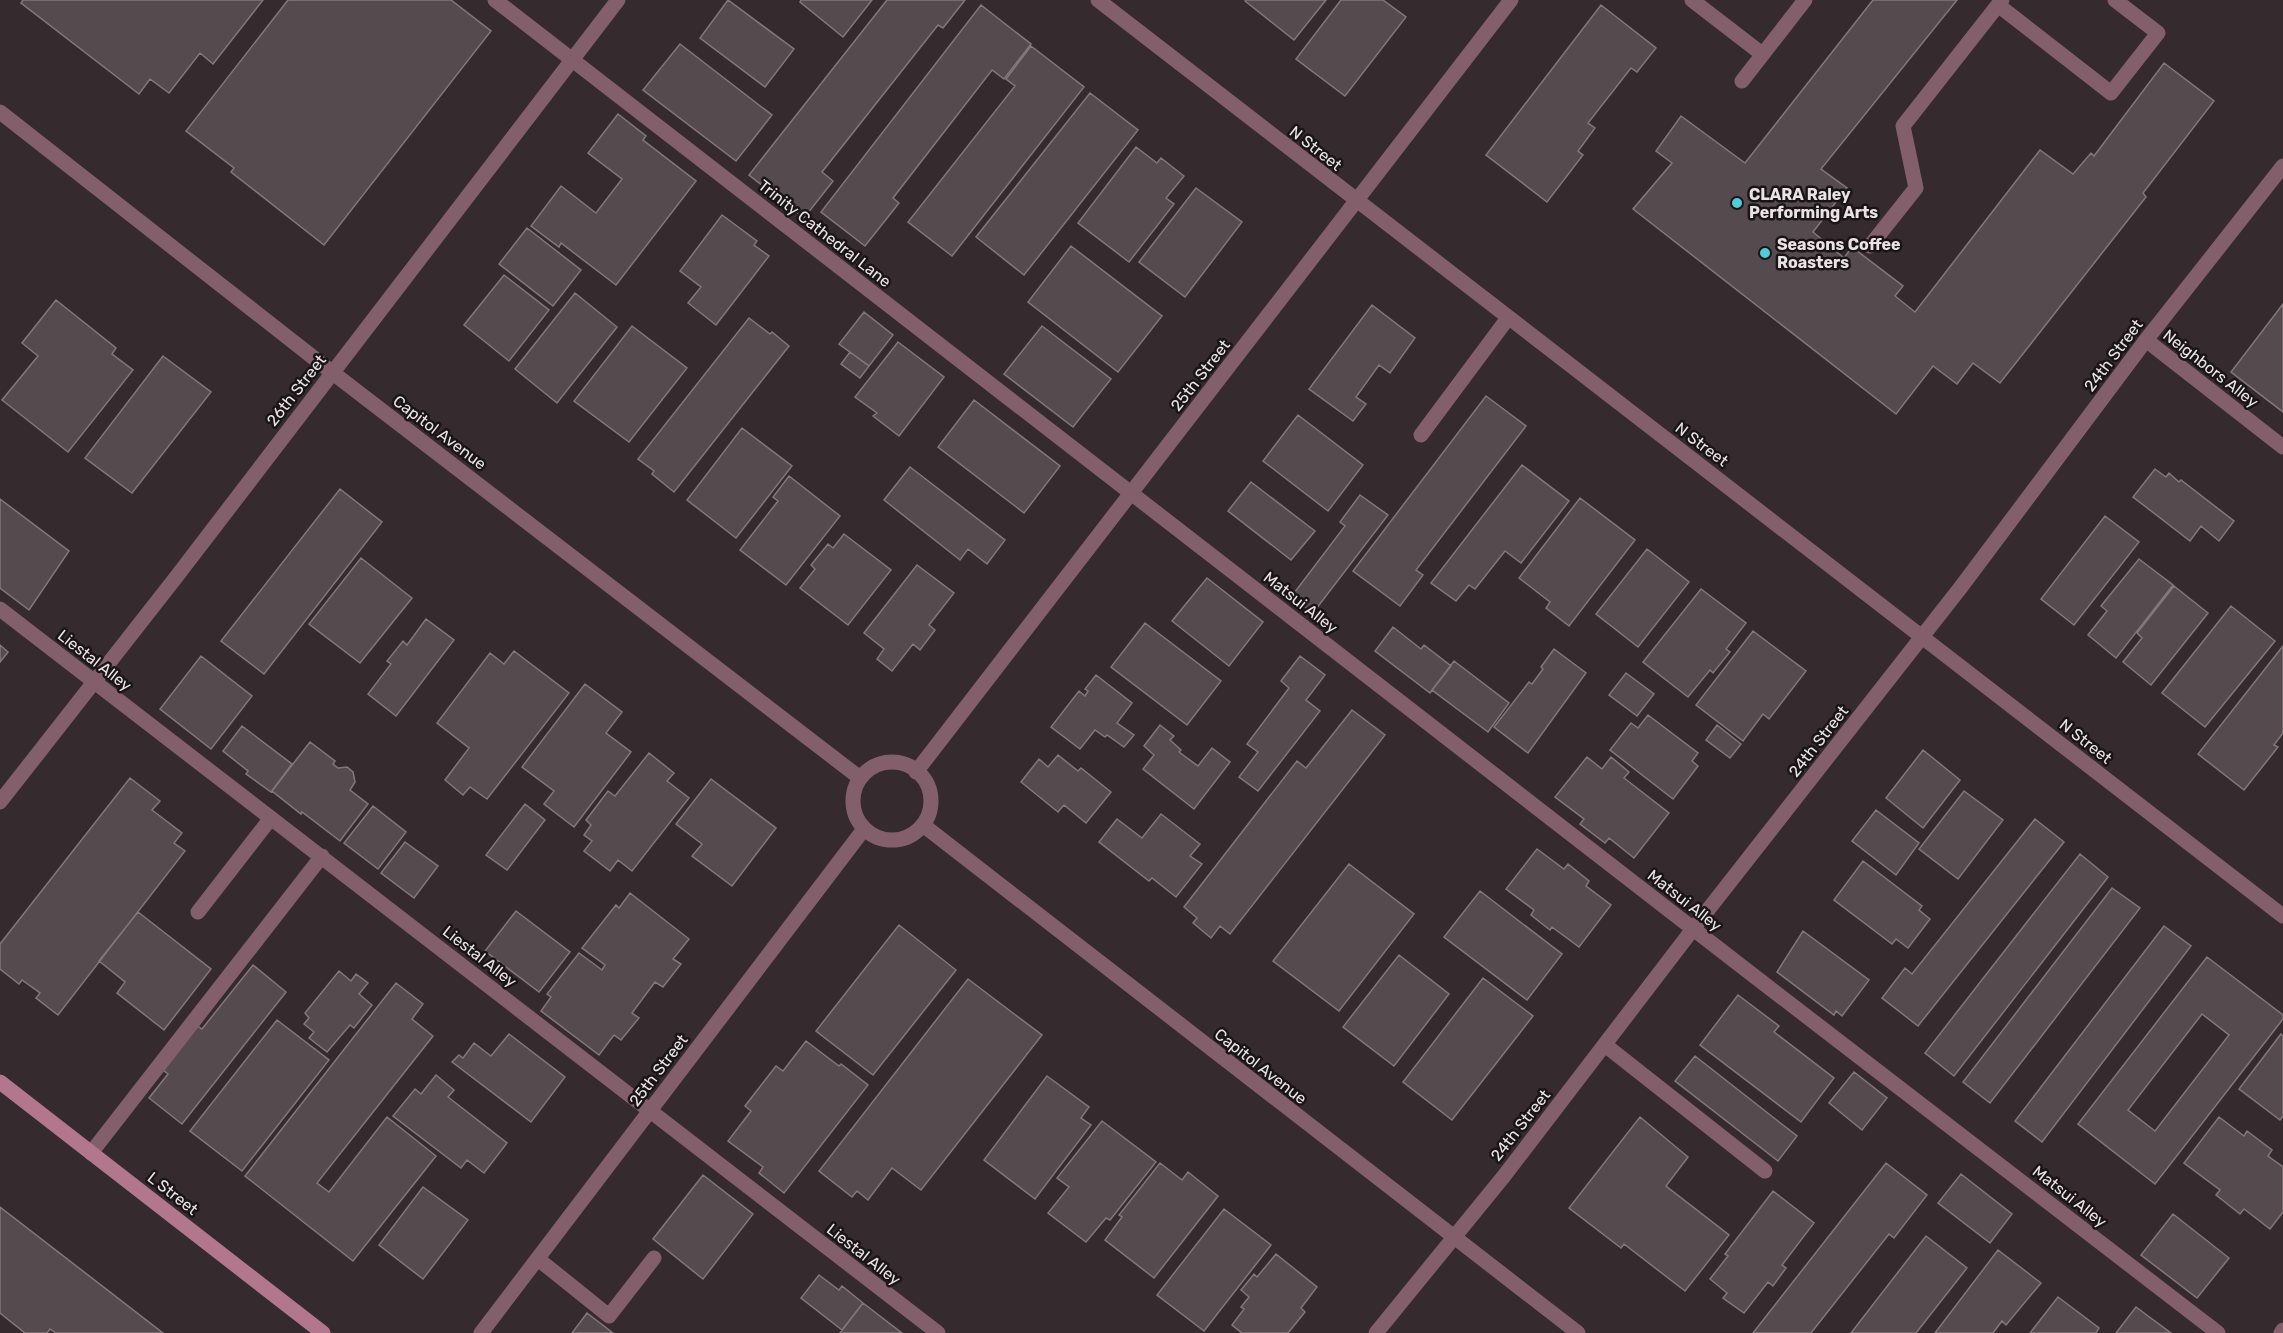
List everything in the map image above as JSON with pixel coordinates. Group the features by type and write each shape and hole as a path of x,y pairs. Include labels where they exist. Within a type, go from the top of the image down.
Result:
{"main road":[{"name":"L Street","path":"0,1082 324,1333"}],"street":[{"name":"Trinity Cathedral Lane","path":"495,0 1132,493"},
{"name":"26th Street","path":"0,802 618,0"},
{"name":"N Street","path":"1098,0 2283,916"},
{"name":"25th Street","path":"916,771 1511,0"},
{"path":"1692,0 1762,54"},
{"path":"1742,81 1805,0"},
{"path":"1870,246 1916,188 1903,126 2000,2 2111,93 2158,33 2115,0"},
{"name":"Capitol Avenue","path":"0,112 860,778"},
{"name":"24th Street","path":"1376,1333 1504,1176 1693,929 1923,636 2146,340 2283,166"},
{"path":"1421,435 1508,318"},
{"name":"Neighbors Alley","path":"2146,340 2283,447"},
{"name":"Matsui Alley","path":"1132,493 2218,1333"},
{"name":"Liestal Alley","path":"0,609 938,1333"},
{"path":"889,763 899,763 916,771 927,784 930,796 930,808 923,825 910,836 898,840 885,840 864,829 857,820 852,798 860,778 878,765 889,763"},
{"path":"198,912 271,818"},
{"name":"Capitol Avenue","path":"923,825 1578,1333"},
{"name":"25th Street","path":"481,1333 864,829"},
{"path":"91,1153 322,856"},
{"path":"1605,1045 1765,1171"},
{"path":"538,1259 609,1316 654,1258"}],"building":[{"path":"23,0 263,0 213,64 200,53 169,93 150,79 139,94 21,3"},
{"path":"288,0 451,0 491,31 324,245 231,172 234,168 186,131"},
{"path":"728,0 794,49 765,87 700,38"},
{"path":"801,0 872,0 843,37 800,2"},
{"path":"887,0 965,0 943,28 938,25 822,172 833,181 804,218 749,175"},
{"path":"1246,0 1326,0 1294,40"},
{"path":"1341,0 1383,0 1406,17 1345,96 1296,59"},
{"name":"CLARA Raley Performing Arts","path":"1873,0 1957,0 1821,169 1847,188 1813,232 1844,258 1852,247 1903,286 1895,296 1915,312 2040,150 2073,174 2091,153 2094,156 2164,63 2214,101 2143,193 2146,197 2000,383 1973,363 1957,384 1933,366 1896,414 1633,209 1672,163 1656,151 1681,116 1745,163"},
{"path":"981,5 1031,44 1004,79 992,70 893,198 899,203 865,246 821,212"},
{"path":"1601,5 1656,48 1637,72 1631,68 1588,123 1595,128 1578,151 1583,155 1547,202 1486,155"},
{"path":"680,44 772,115 736,161 643,90"},
{"path":"1031,46 1084,87 952,256 908,222 1015,86 1006,79"},
{"path":"1090,93 1138,130 1024,275 976,237"},
{"path":"618,114 646,136 643,140 696,181 616,285 561,243 559,247 531,226 561,186 596,213 622,179 588,153"},
{"path":"1136,147 1157,163 1161,158 1184,176 1166,198 1174,204 1129,262 1078,223"},
{"path":"1196,188 1242,222 1185,297 1139,262"},
{"path":"722,215 757,241 754,245 769,256 716,325 688,303 701,287 680,271"},
{"path":"527,228 581,270 553,306 499,264"},
{"path":"1071,246 1162,316 1118,372 1028,302"},
{"path":"504,275 549,310 509,361 464,325"},
{"path":"575,293 617,327 557,403 515,369"},
{"path":"56,300 116,348 112,354 133,370 68,452 2,400 38,356 22,343"},
{"path":"2283,304 2283,412 2231,372"},
{"path":"1372,305 1415,338 1390,373 1379,365 1356,397 1366,404 1353,421 1309,389"},
{"path":"864,312 893,335 869,366 839,344"},
{"path":"749,318 789,346 674,492 652,474 654,471 638,459"},
{"path":"632,326 687,368 629,442 574,401"},
{"path":"1042,326 1111,379 1073,427 1004,374"},
{"path":"898,342 944,377 899,436 873,416 877,413 855,397"},
{"path":"850,352 869,366 860,378 841,364"},
{"path":"163,356 211,392 132,493 85,458"},
{"path":"1486,396 1526,426 1416,570 1423,575 1400,606 1353,571"},
{"path":"974,400 1060,466 1024,513 938,447"},
{"path":"1298,415 1363,465 1328,511 1263,461"},
{"path":"742,428 792,466 736,538 687,500"},
{"path":"1522,465 1569,501 1521,563 1505,551 1475,589 1469,585 1456,601 1431,583"},
{"path":"910,467 1005,540 987,564 968,549 960,560 884,500"},
{"path":"2155,469 2166,477 2169,473 2179,482 2181,480 2234,521 2219,541 2201,526 2190,541 2133,497"},
{"path":"789,476 840,516 786,585 740,550 778,501 773,497"},
{"path":"1251,482 1315,531 1291,560 1228,511"},
{"path":"340,489 382,522 264,674 221,641"},
{"path":"1360,495 1388,515 1313,613 1291,597 1345,526 1340,522"},
{"path":"1580,498 1635,540 1569,626 1546,608 1550,602 1519,578"},
{"path":"0,499 69,551 29,610 0,588"},
{"path":"2105,516 2139,542 2074,625 2041,599"},
{"path":"844,534 891,570 848,625 800,588 815,569 811,565 828,544 833,548"},
{"path":"1647,549 1689,582 1638,647 1596,614"},
{"path":"361,558 412,598 360,663 309,624"},
{"path":"2139,559 2173,585 2116,658 2088,635 2107,611 2101,606"},
{"path":"917,565 954,593 929,625 935,630 920,650 913,644 892,671 877,659 884,649 864,633"},
{"path":"1207,578 1263,622 1229,666 1172,621"},
{"path":"2174,586 2208,613 2151,685 2123,662 2142,638 2137,633"},
{"path":"1701,589 1746,623 1726,649 1730,652 1713,673 1710,670 1688,697 1643,662"},
{"path":"2231,606 2275,641 2205,727 2162,693"},
{"path":"426,619 454,640 396,716 368,694 391,664 387,661 403,641 407,645"},
{"path":"1145,623 1221,681 1187,725 1111,667"},
{"path":"1393,627 1421,649 1424,645 1451,666 1430,693 1375,651"},
{"path":"1753,631 1806,671 1769,719 1763,714 1743,741 1696,705"},
{"path":"0,645 8,652 0,662"},
{"path":"2283,646 2283,733 2274,745 2278,747 2244,790 2198,754"},
{"path":"1554,649 1586,673 1528,753 1494,727 1529,682 1532,684"},
{"path":"514,651 569,693 487,799 470,787 463,795 445,780 469,748 437,723 490,653 504,664"},
{"path":"201,656 252,696 211,749 160,709"},
{"path":"1300,656 1325,675 1306,700 1320,711 1258,791 1239,777 1258,752 1247,744 1289,688 1281,681"},
{"path":"1454,661 1509,703 1488,732 1432,690"},
{"path":"1626,673 1654,694 1637,716 1609,695"},
{"path":"1096,675 1132,703 1117,723 1134,735 1124,747 1095,730 1080,749 1051,727 1079,691 1085,696 1088,691 1085,689"},
{"path":"585,684 622,712 606,733 631,752 574,827 544,804 554,791 522,767"},
{"path":"1352,710 1385,735 1230,934 1220,926 1211,938 1193,923 1197,918 1184,907 1297,761 1306,768"},
{"path":"1648,715 1698,753 1692,761 1698,766 1673,799 1610,750 1631,723 1638,728"},
{"path":"1160,725 1174,736 1170,740 1181,750 1179,752 1198,766 1212,748 1230,762 1194,809 1143,769 1154,755 1144,746"},
{"path":"1717,725 1741,744 1730,758 1706,740"},
{"path":"242,726 292,764 271,792 246,774 248,771 223,751"},
{"path":"310,742 335,761 333,764 338,768 347,767 353,772 355,782 350,790 368,804 340,841 272,791"},
{"path":"1923,750 1960,780 1923,828 1886,798"},
{"path":"649,753 674,773 667,781 689,798 632,871 618,860 610,871 584,851 592,841 584,835 591,825 586,820 608,791 615,796"},
{"path":"1058,755 1078,771 1081,768 1111,792 1086,823 1064,805 1058,812 1021,782 1039,759 1048,767"},
{"path":"1587,757 1602,769 1611,757 1629,772 1624,778 1669,813 1634,858 1609,838 1605,843 1580,824 1584,819 1555,797"},
{"path":"130,778 160,801 152,810 182,833 174,843 185,851 58,1015 36,998 40,993 22,980 19,984 0,969 0,944"},
{"path":"711,779 776,828 732,886 692,856 702,844 676,824"},
{"path":"1964,791 2003,820 1958,879 1919,849"},
{"path":"525,804 545,820 507,870 486,855"},
{"path":"373,806 406,832 378,869 344,843"},
{"path":"1876,810 1919,843 1896,875 1852,841"},
{"path":"1161,814 1200,844 1190,856 1202,864 1176,897 1152,878 1149,881 1099,842 1117,819 1142,838"},
{"path":"2035,819 2064,842 1918,1026 1882,998 1905,968 1912,974"},
{"path":"405,842 438,866 414,898 381,873"},
{"path":"1537,849 1564,869 1568,864 1589,881 1586,886 1611,905 1579,947 1552,927 1550,930 1531,915 1534,910 1506,889"},
{"path":"2080,854 2108,877 1954,1076 1925,1053"},
{"path":"1863,861 1922,906 1919,910 1930,919 1908,948 1896,939 1892,944 1834,900"},
{"path":"1349,864 1414,914 1339,1011 1273,961"},
{"path":"2112,888 2140,908 1990,1103 1963,1082"},
{"path":"1480,891 1562,954 1527,1000 1444,937"},
{"path":"630,893 689,939 673,959 681,964 663,987 655,982 632,1013 639,1018 621,1040 614,1035 599,1055 541,1011 551,997 547,994 579,953 602,970 605,965 582,948 616,905 619,908"},
{"path":"516,911 570,952 539,992 485,951"},
{"path":"138,912 211,969 164,1030 117,993 125,982 99,961"},
{"path":"899,925 956,970 873,1075 816,1031"},
{"path":"2164,926 2191,946 2042,1142 2015,1121"},
{"path":"1803,931 1869,980 1842,1016 1836,1011 1834,1015 1777,972"},
{"path":"1399,955 1449,994 1394,1066 1343,1027"},
{"path":"2207,957 2283,1015 2283,1019 2155,1184 2078,1124","holes":["2202,1014 2229,1035 2155,1131 2128,1110"]},
{"path":"253,965 286,992 182,1124 149,1098 168,1074 158,1066 192,1022 202,1029"},
{"path":"339,971 351,981 356,974 368,983 359,994 372,1005 354,1028 350,1025 327,1052 309,1038 314,1032 304,1024 309,1018 305,1013"},
{"path":"1483,978 1533,1016 1452,1120 1403,1082"},
{"path":"968,979 1042,1035 921,1190 892,1168 868,1200 857,1191 852,1197 819,1171"},
{"path":"396,983 423,1004 412,1019 433,1036 317,1183 329,1192 387,1117 436,1156 353,1261 245,1176"},
{"path":"1738,995 1779,1026 1774,1032 1834,1078 1801,1122 1700,1045"},
{"path":"277,1020 329,1060 242,1171 190,1131"},
{"path":"509,1034 565,1077 531,1122 452,1062 459,1055 463,1058 474,1043 491,1056"},
{"path":"2281,1034 2283,1036 2283,1116 2280,1120 2239,1089"},
{"path":"806,1041 868,1085 784,1193 759,1173 763,1167 728,1141 751,1111 745,1106 776,1066 783,1071"},
{"path":"1695,1056 1797,1136 1778,1161 1675,1081"},
{"path":"1854,1072 1887,1098 1862,1130 1829,1103"},
{"path":"436,1075 454,1090 448,1097 507,1143 484,1173 467,1160 461,1168 393,1116 415,1089 421,1094"},
{"path":"1047,1076 1089,1107 1081,1118 1091,1125 1035,1199 984,1160"},
{"path":"1640,1117 1688,1157 1666,1186 1729,1235 1685,1291 1624,1244 1621,1248 1569,1208"},
{"path":"2219,1117 2244,1136 2247,1131 2272,1150 2268,1156 2283,1167 2283,1212 2270,1229 2244,1209 2240,1214 2216,1195 2220,1190 2184,1163"},
{"path":"1102,1121 1156,1162 1110,1220 1106,1218 1086,1242 1048,1213 1069,1187 1057,1178"},
{"path":"1160,1163 1182,1180 1188,1172 1218,1196 1154,1278 1105,1240 1122,1217 1119,1215"},
{"path":"1886,1163 1927,1195 1894,1238 1889,1234 1811,1333 1753,1333"},
{"path":"1961,1174 2012,1214 1990,1243 1938,1203"},
{"path":"703,1175 753,1214 703,1279 653,1239"},
{"path":"423,1187 468,1220 423,1279 379,1245"},
{"path":"1773,1191 1814,1223 1782,1265 1786,1268 1773,1286 1768,1282 1744,1313 1723,1298 1727,1293 1710,1279 1728,1256 1725,1254"},
{"path":"0,1207 163,1333 56,1333 50,1329 47,1333 25,1333 0,1313"},
{"path":"1224,1209 1271,1245 1204,1331 1157,1295"},
{"path":"2173,1214 2229,1258 2197,1298 2141,1255"},
{"path":"1926,1236 1967,1268 1916,1333 1851,1333"},
{"path":"1998,1250 2041,1283 2006,1325 2002,1321 1993,1333 1935,1333"},
{"path":"1276,1254 1317,1287 1301,1308 1305,1312 1288,1333 1242,1333 1232,1325 1244,1309 1241,1307 1249,1297 1241,1290 1254,1274 1257,1277"},
{"path":"819,1275 839,1290 842,1286 863,1303 842,1330 801,1298"},
{"path":"2058,1297 2099,1328 2096,1333 2030,1333"},
{"path":"863,1303 902,1333 840,1333"},
{"path":"2136,1307 2171,1333 2116,1333"},
{"path":"587,1313 613,1333 572,1333"}],"place":[{"name":"CLARA Raley Performing Arts","path":"1737,203"},
{"name":"Seasons Coffee Roasters","path":"1765,253"}]}
